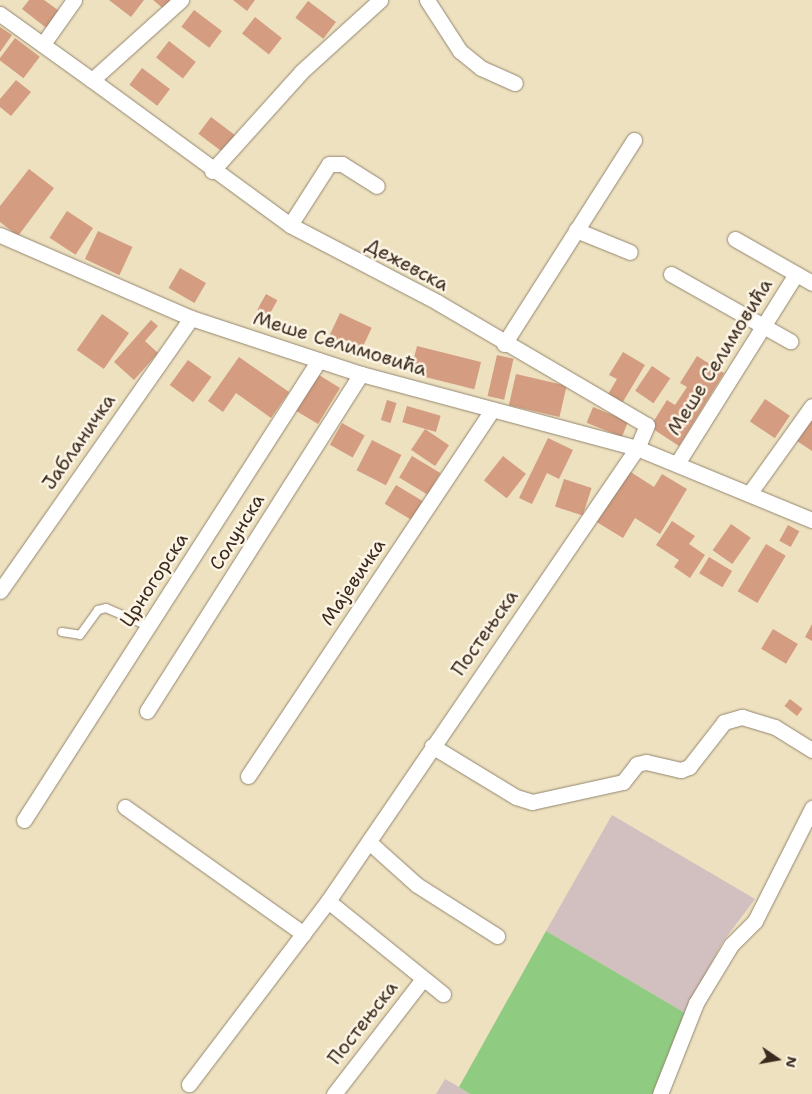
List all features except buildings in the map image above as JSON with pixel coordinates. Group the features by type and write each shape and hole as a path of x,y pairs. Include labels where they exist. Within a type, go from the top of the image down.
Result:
{"street":[{"path":"43,44 74,0"},
{"path":"92,80 181,0"},
{"path":"212,171 302,72 380,0"},
{"path":"427,0 460,50 481,68 515,83"},
{"name":"Дежевска","path":"0,14 92,80 212,171 290,225 437,302 504,344 645,422 647,430 637,448"},
{"path":"504,344 634,140"},
{"path":"290,225 329,164 342,164 377,186"},
{"path":"576,230 630,252"},
{"name":"Меше Селимовића","path":"0,235 191,318 361,374 637,448 678,462 812,520"},
{"name":"Меше Селимовића","path":"735,239 812,283"},
{"path":"671,274 790,341"},
{"name":"Меше Селимовића","path":"678,462 796,274"},
{"name":"Јабланичка","path":"0,591 191,318"},
{"name":"Црногорска","path":"24,820 319,360"},
{"name":"Солунска","path":"147,711 361,374"},
{"path":"749,494 812,406"},
{"name":"Мајевичка","path":"248,776 492,410"},
{"name":"Постењска","path":"189,1084 328,902 432,746 637,448"},
{"path":"432,746 516,797 532,802 623,782 637,764 689,767 724,722 742,717 776,727 812,750"},
{"path":"126,808 304,934"},
{"path":"660,1094 696,1003 730,945 755,921 812,808"},
{"path":"369,842 417,885 497,936"},
{"name":"Постењска","path":"328,902 423,979 334,1094"},
{"path":"423,979 442,994"}],"lane":[{"path":"62,632 80,634 98,610 106,608 148,626"}],"shaded area":[{"path":"612,815 755,899 722,943 685,1013 546,931"},
{"path":"445,1079 459,1087 470,1094 436,1094"}],"green space":[{"path":"546,931 685,1013 654,1094 470,1094 459,1087"}]}
